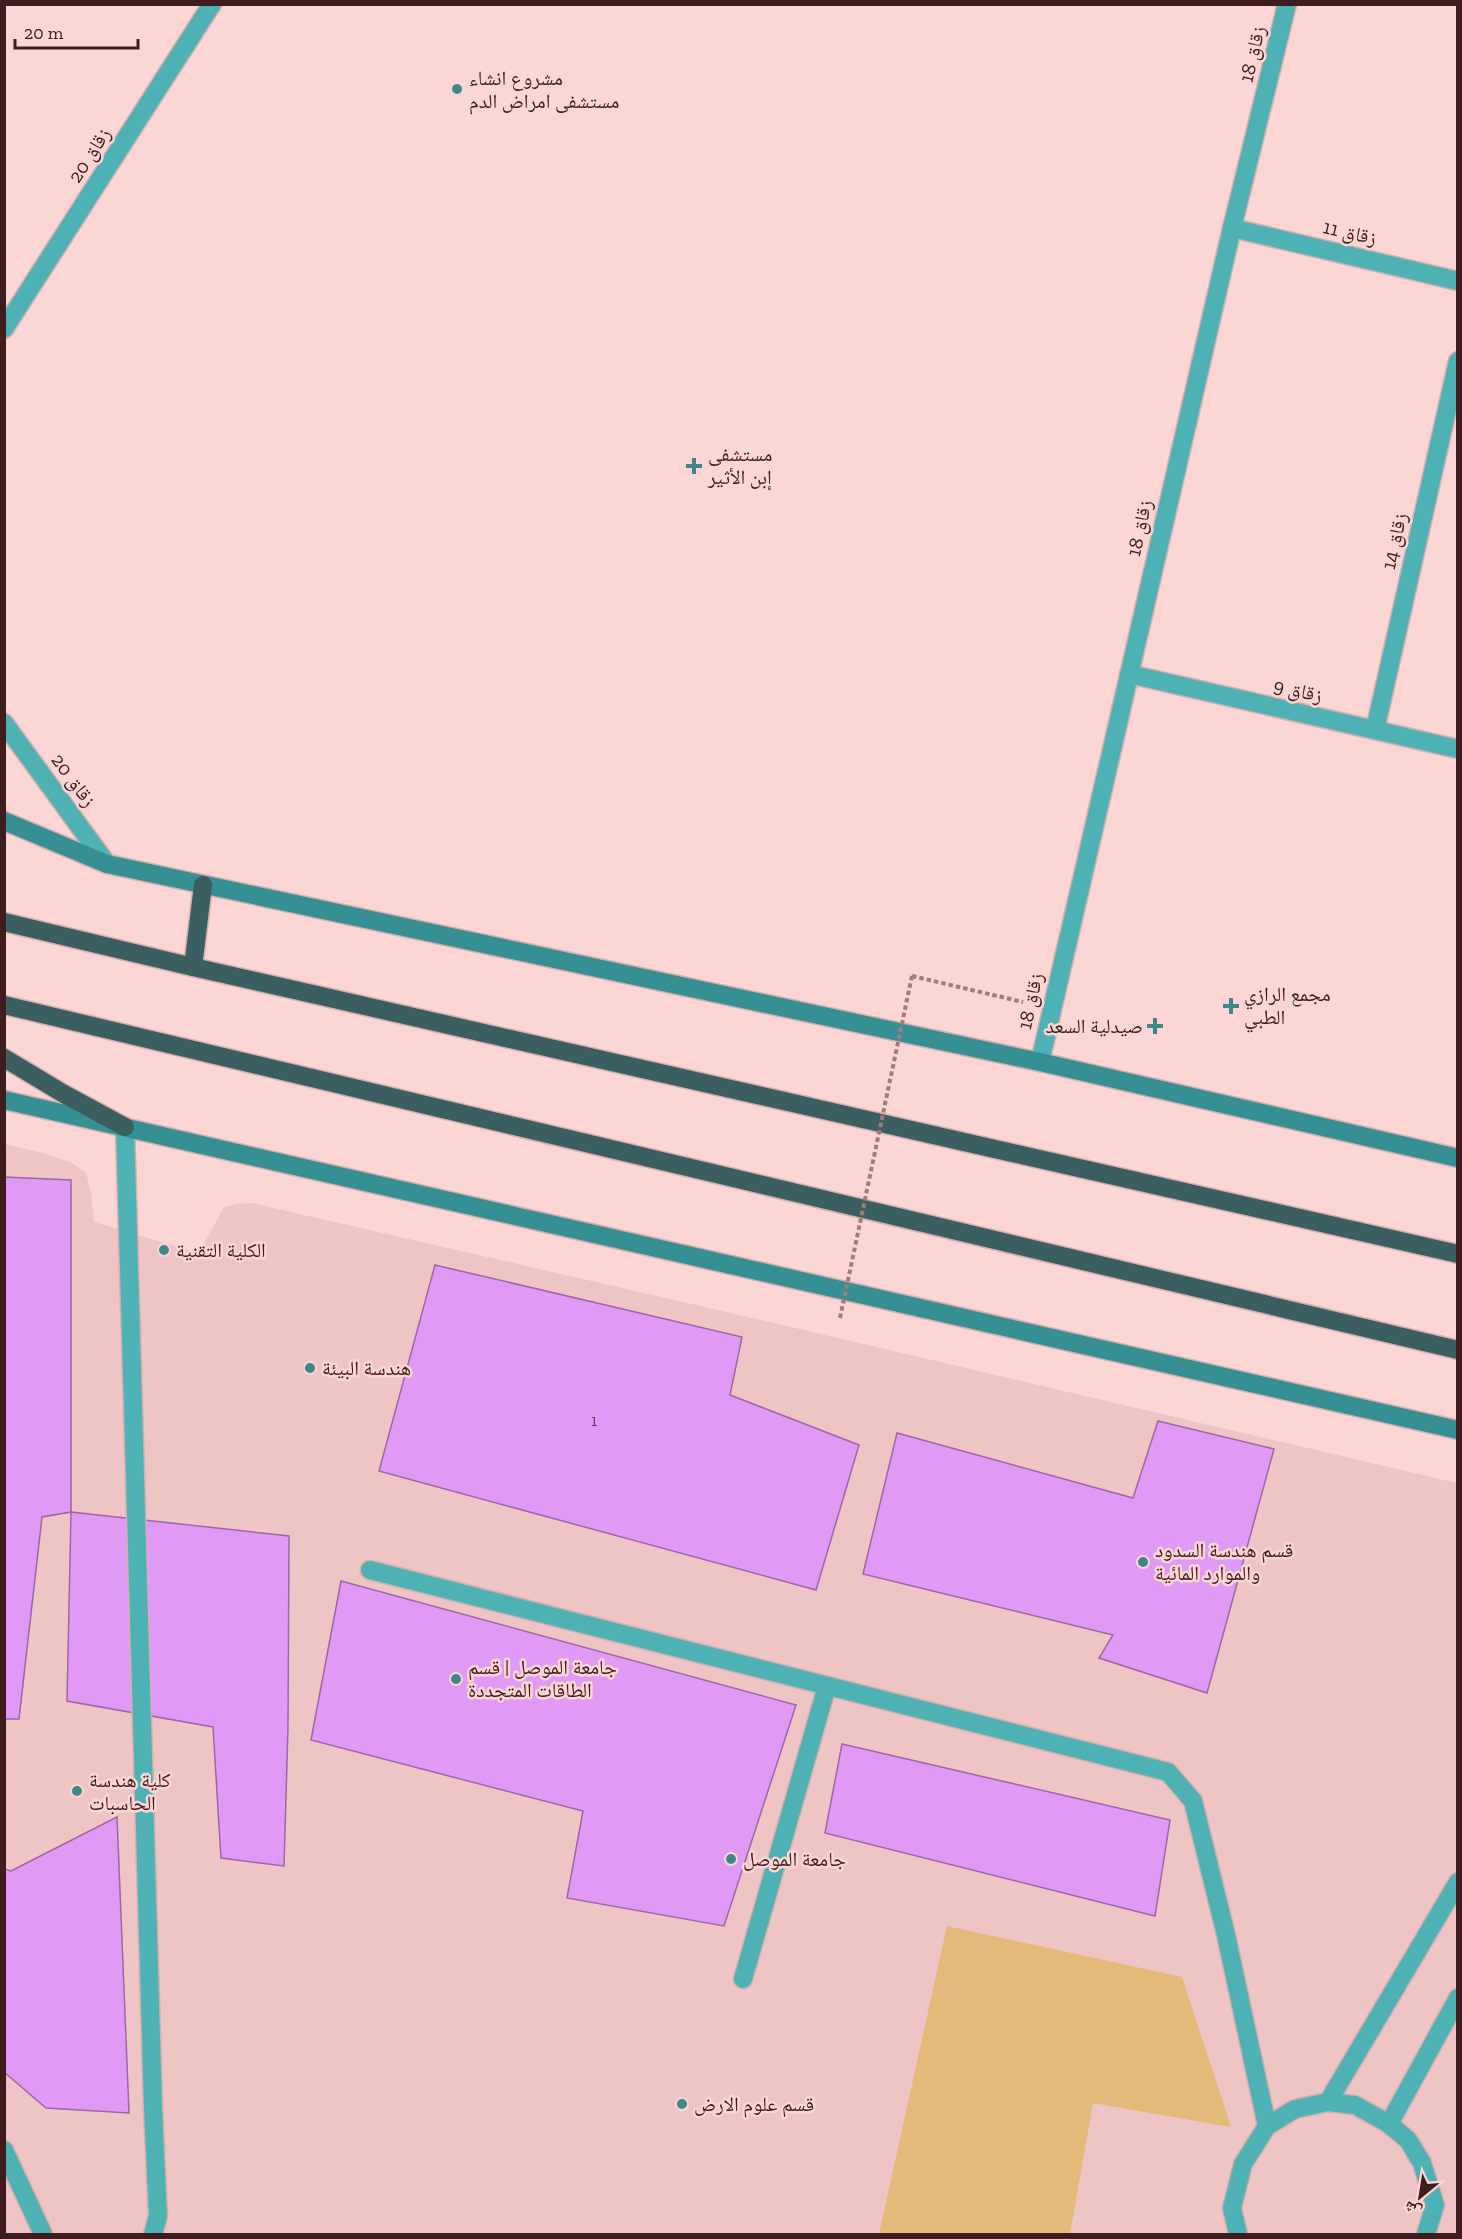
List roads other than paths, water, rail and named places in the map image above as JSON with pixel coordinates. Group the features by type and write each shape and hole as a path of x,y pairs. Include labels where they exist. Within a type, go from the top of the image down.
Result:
{"highway":[{"path":"193,967 203,885"},
{"path":"4,922 1458,1254"},
{"path":"4,1005 1458,1350"},
{"path":"4,1058 125,1127"}],"main road":[{"path":"4,821 107,864 1040,1062 1458,1158"},
{"path":"4,1100 1458,1430"}],"street":[{"name":"زقاق 20","path":"4,330 212,4"},
{"name":"زقاق 18","path":"1040,1062 1232,228 1287,4"},
{"name":"زقاق 11","path":"1232,228 1458,280"},
{"name":"زقاق 14","path":"1375,730 1458,361"},
{"name":"زقاق 9","path":"1129,674 1458,749"},
{"name":"زقاق 20","path":"4,723 107,864"},
{"path":"125,1127 152,2084 158,2216 153,2235"},
{"path":"370,1570 1168,1772 1193,1801 1226,1935 1267,2126"},
{"path":"743,1979 827,1686"},
{"path":"1328,2102 1458,1882"},
{"path":"1389,2124 1458,1998"},
{"path":"1238,2235 1232,2208 1243,2164 1267,2126 1295,2109 1328,2102 1355,2105 1389,2124 1408,2140 1422,2163 1435,2205 1426,2235"},
{"path":"4,2150 43,2235"}],"place":[{"name":"مشروع انشاء مستشفى امراض الدم","path":"457,89"},
{"name":"مستشفى إبن الأثير","path":"694,466"},
{"name":"مجمع الرازي الطبي","path":"1231,1006"},
{"name":"صيدلية السعد","path":"1155,1026"},
{"name":"الكلية التقنية","path":"164,1250"},
{"name":"هندسة البيئة","path":"310,1368"},
{"name":"قسم هندسة السدود والموارد المائية","path":"1143,1562"},
{"name":"جامعة الموصل | قسم الطاقات المتجددة","path":"456,1679"},
{"name":"كلية هندسة الحاسبات","path":"77,1791"},
{"name":"جامعة الموصل","path":"731,1859"},
{"name":"قسم علوم الارض","path":"682,2104"}]}
